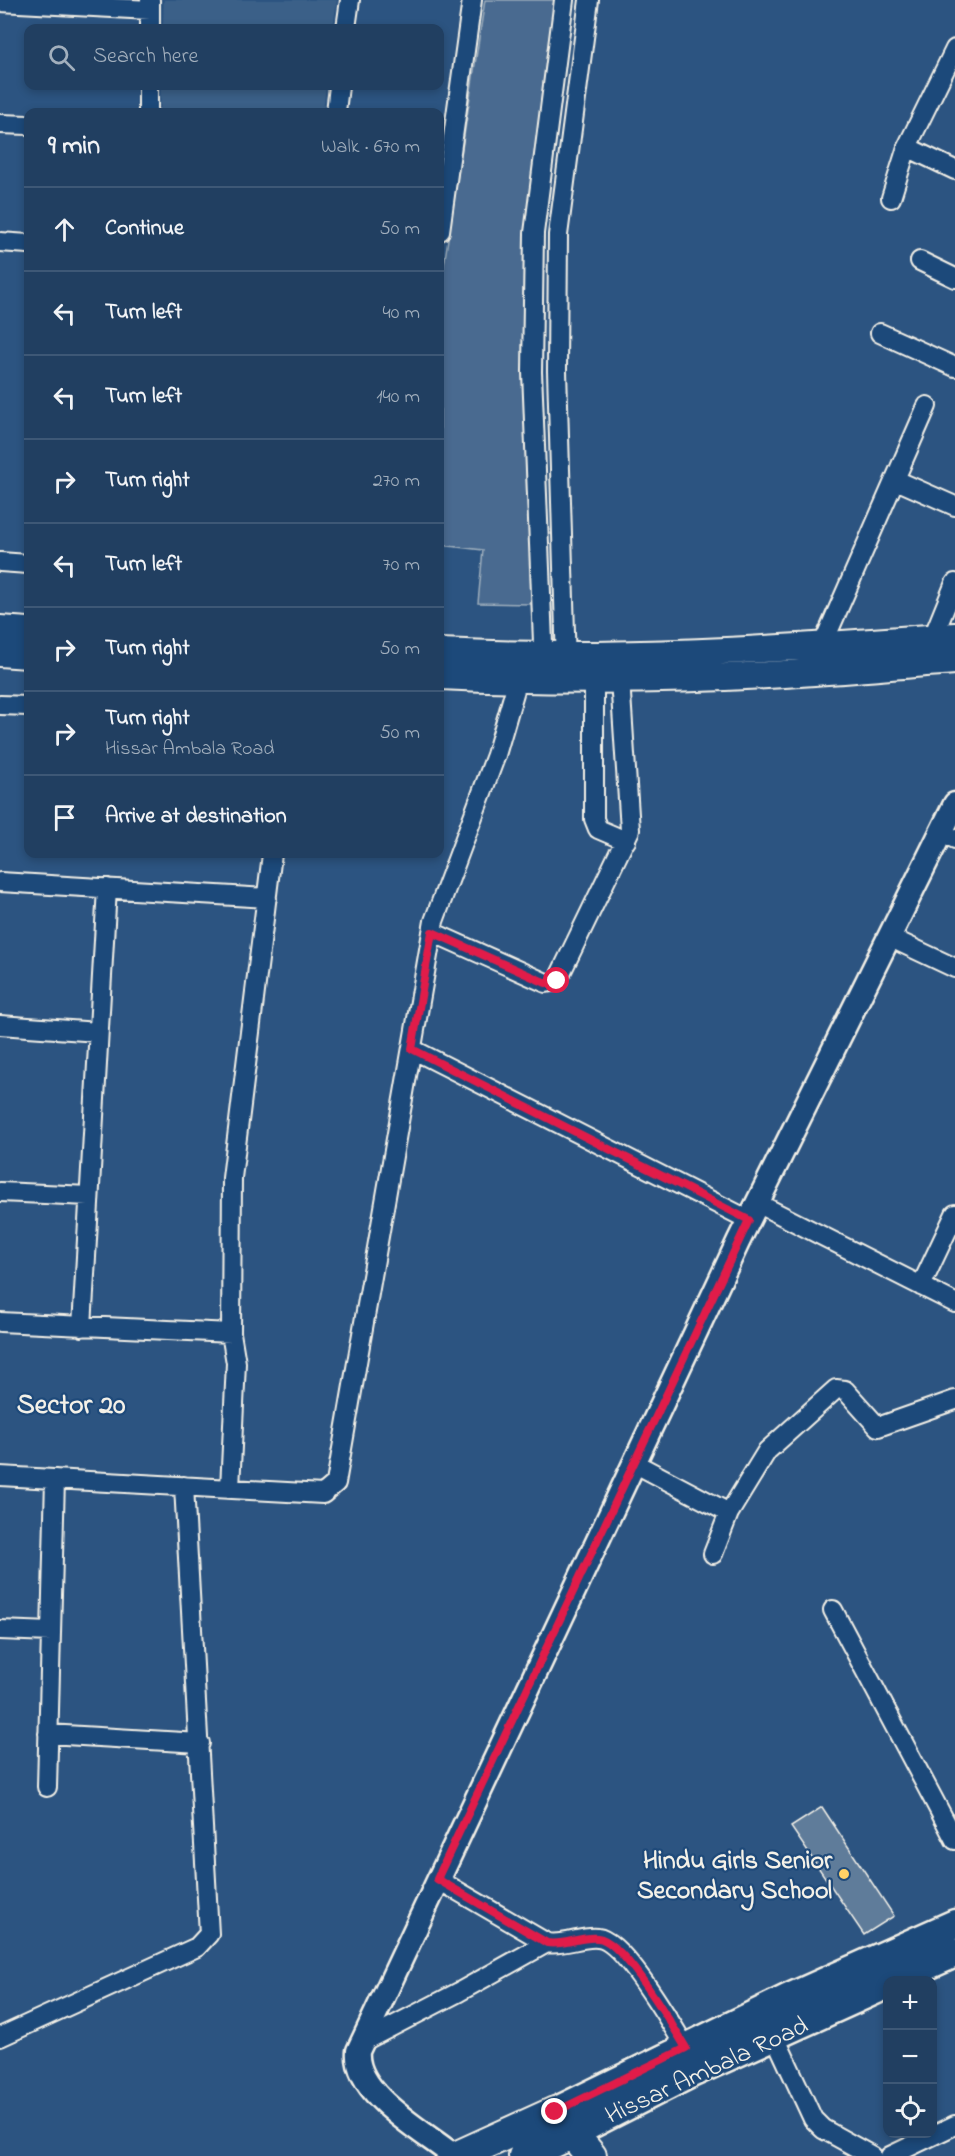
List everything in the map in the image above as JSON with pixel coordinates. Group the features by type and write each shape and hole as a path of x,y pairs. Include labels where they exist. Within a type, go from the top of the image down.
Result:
{"highway":[{"name":"Hissar Ambala Road","path":"456,2156 518,2149 563,2123"},
{"path":"563,2123 591,2156"}],"main road":[{"path":"0,629 24,631"},
{"path":"444,676 944,637"},
{"path":"0,653 24,655"},
{"path":"444,653 544,668 594,680 813,672 955,661"},
{"name":"Hissar Ambala Road","path":"563,2123 686,2048 955,1924"},
{"path":"903,1976 955,1953"},
{"name":"Hissar Ambala Road","path":"563,2123 691,2073 883,1986"}],"street":[{"path":"347,24 350,0"},
{"path":"444,202 472,0"},
{"path":"544,668 532,372 534,233 564,0"},
{"path":"0,1476 323,1494 336,1483 434,921 496,755 544,668 556,372 558,235 589,0"},
{"path":"0,2 150,5 150,24"},
{"path":"891,198 907,147 954,54"},
{"path":"148,90 148,108"},
{"path":"336,108 339,90"},
{"path":"0,124 24,126"},
{"path":"907,147 955,170"},
{"path":"0,242 24,244"},
{"path":"920,261 955,278"},
{"path":"880,333 955,367"},
{"path":"822,646 927,406"},
{"path":"896,480 955,506"},
{"path":"0,562 24,564"},
{"path":"923,663 944,637 955,584"},
{"path":"432,932 546,983 556,982 626,841 631,826 620,679"},
{"path":"594,680 594,819 598,829 626,841"},
{"path":"0,705 24,706"},
{"path":"456,2156 372,2092 360,2075 357,2062 362,2042 753,1211 889,937 948,836 955,804"},
{"path":"230,1488 237,1363 231,1333 232,1178 272,858"},
{"path":"0,882 267,898"},
{"path":"82,1327 106,888"},
{"path":"889,937 955,968"},
{"path":"0,1025 98,1032"},
{"path":"412,1049 753,1211 955,1303"},
{"path":"0,1192 89,1196"},
{"path":"921,1286 955,1214"},
{"path":"0,1322 231,1333"},
{"path":"713,1554 729,1513 774,1442 838,1388 845,1390 878,1427 955,1400"},
{"path":"634,1463 729,1513"},
{"path":"47,1786 55,1479"},
{"path":"0,2037 197,1947 206,1940 210,1930 184,1486"},
{"path":"833,1610 955,1840"},
{"path":"0,1630 51,1632"},
{"path":"48,1734 200,1743"},
{"path":"437,1879 547,1943 561,1944 596,1938 610,1942 657,2000 686,2048"},
{"path":"362,2042 547,1943"},
{"path":"775,2037 813,2119 823,2128 869,2155"},
{"path":"890,2156 955,2125"}],"shaded area":[{"path":"164,0 337,0 334,24 163,24"},
{"path":"485,0 555,0 527,242 533,604 478,603 483,550 444,545 444,265"},
{"path":"161,90 326,90 323,108 160,108"}],"building":[{"path":"822,1807 894,1916 864,1935 791,1827"}],"place":[{"name":"Hindu Girls Senior Secondary School","path":"844,1874"}],"district":[{"name":"Sector 20","path":"71,1403"}],"route":[{"path":"555,2112 686,2048 657,2000 610,1942 596,1938 561,1944 547,1943 437,1879 749,1220 412,1049 432,932 546,983 552,984 557,981"}]}
